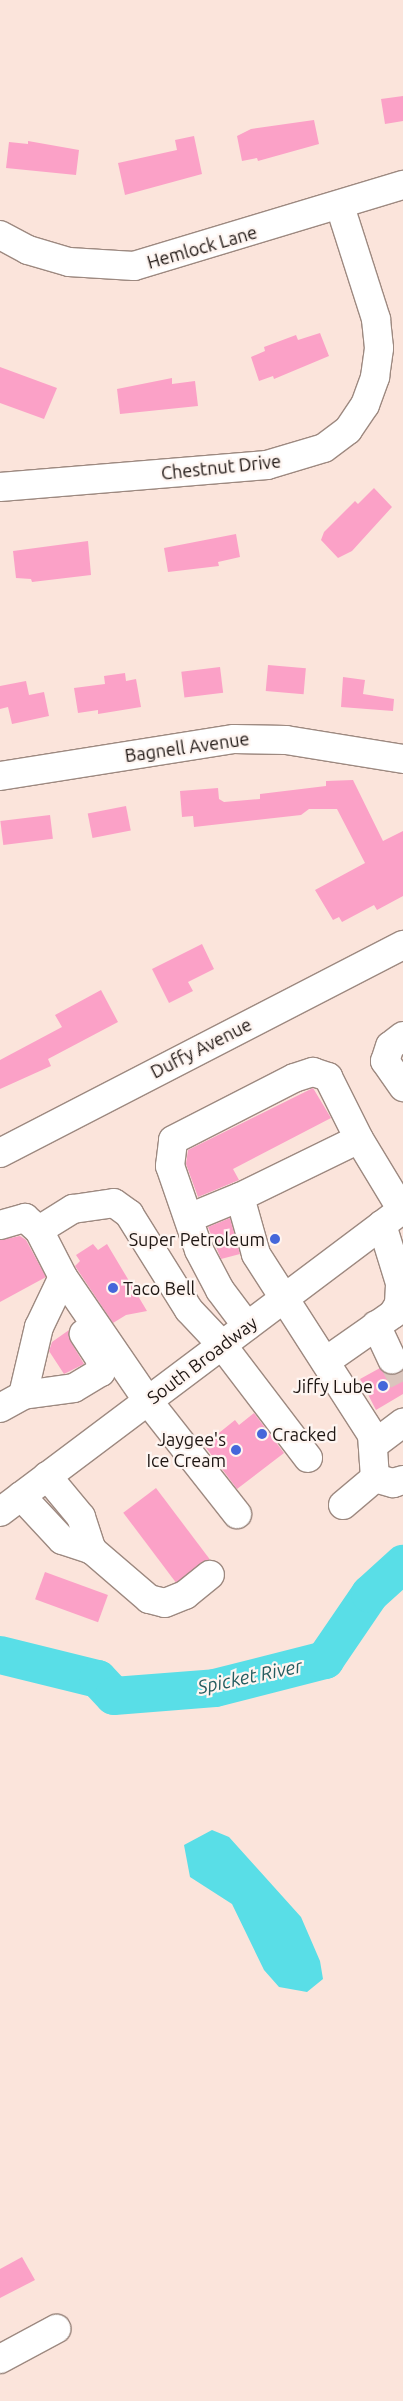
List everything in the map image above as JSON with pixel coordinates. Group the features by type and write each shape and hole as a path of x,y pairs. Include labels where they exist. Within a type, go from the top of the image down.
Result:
{"street":[{"name":"Hemlock Lane","path":"0,235 48,258 119,267 167,259 403,186"},
{"name":"Chestnut Drive","path":"0,487 267,465 324,448 348,430 365,405 375,377 379,348 376,319 340,206"},
{"name":"Bagnell Avenue","path":"0,776 234,739 286,740 403,758"},
{"name":"Duffy Avenue","path":"0,1153 403,945"},
{"path":"403,1036 390,1046 386,1061 403,1087"},
{"path":"247,1326 207,1268 170,1166 172,1140 304,1073 328,1077 396,1214 401,1295 392,1314 326,1361"},
{"path":"188,1218 240,1197 359,1139"},
{"path":"240,1197 256,1254 326,1361 376,1443 375,1478 343,1505"},
{"path":"40,1230 86,1205 114,1203 124,1208 189,1310 222,1345 308,1458"},
{"name":"South Broadway","path":"0,1512 396,1214"},
{"path":"0,1225 25,1218 40,1230 59,1290 78,1326 100,1359 101,1372 74,1388 11,1402"},
{"path":"59,1290 237,1514"},
{"path":"11,1402 39,1327 59,1290"},
{"path":"376,1325 392,1359"},
{"path":"376,1443 403,1423"},
{"path":"48,1476 81,1517 92,1550"},
{"path":"375,1478 393,1483 403,1480"},
{"path":"21,1496 62,1540 92,1550 149,1599 165,1602 185,1595 210,1575"},
{"path":"0,2359 56,2330"}],"water":[{"path":"212,1830 229,1837 301,1917 320,1961 323,1979 307,1992 279,1987 264,1970 232,1904 190,1877 184,1845"}],"building":[{"path":"403,96 403,121 385,124 381,99"},
{"path":"314,120 319,144 258,161 257,158 242,161 237,136 251,129"},
{"path":"194,136 202,174 125,195 118,163 177,150 175,140"},
{"path":"28,141 79,150 76,175 6,168 9,142 28,144"},
{"path":"320,333 329,356 274,379 273,376 259,381 251,357 265,351 264,347 296,335 298,340"},
{"path":"0,367 57,388 44,419 0,403"},
{"path":"172,378 172,384 195,381 198,406 120,414 117,389"},
{"path":"374,488 392,507 352,551 338,558 321,540 324,532 355,501 358,504"},
{"path":"236,534 240,557 218,562 219,566 168,572 164,548"},
{"path":"88,541 91,575 32,582 31,579 16,578 13,551"},
{"path":"268,665 306,668 304,694 266,691"},
{"path":"220,667 223,693 184,698 181,672"},
{"path":"125,673 126,681 136,679 141,707 98,714 98,710 78,713 74,688 105,684 104,676"},
{"path":"343,677 365,680 363,694 394,699 393,711 341,707"},
{"path":"26,681 29,695 44,692 49,716 12,724 8,707 0,709 0,686"},
{"path":"353,780 383,841 403,831 403,896 377,910 374,905 342,922 339,917 333,920 315,890 365,863 337,809 309,809 301,815 194,827 193,816 182,817 180,791 218,788 219,799 224,802 260,799 260,794 326,786 326,781"},
{"path":"126,806 131,831 92,838 88,813"},
{"path":"50,815 53,839 3,845 0,821"},
{"path":"202,944 214,969 188,982 193,991 169,1003 152,969"},
{"path":"101,990 118,1022 48,1059 51,1066 0,1089 0,1060 62,1027 55,1015"},
{"path":"313,1088 331,1118 233,1169 239,1180 198,1197 186,1164 188,1150"},
{"path":"230,1218 240,1254 221,1259 208,1227"},
{"path":"20,1236 26,1240 46,1277 0,1302 0,1240"},
{"name":"Taco Bell","path":"93,1244 98,1250 107,1244 147,1311 126,1315 113,1323 75,1266 80,1261 76,1255"},
{"path":"69,1330 71,1342 84,1364 64,1374 49,1351 52,1342"},
{"name":"Jiffy Lube","path":"380,1368 391,1375 403,1370 403,1394 376,1410 360,1379"},
{"path":"254,1413 284,1453 237,1489 204,1445 235,1420 239,1425"},
{"path":"156,1488 210,1559 177,1584 123,1513"},
{"path":"45,1572 108,1595 98,1622 35,1599"},
{"path":"22,2257 35,2280 0,2298 0,2269"}],"waterway":[{"name":"Spicket River","path":"0,1655 98,1679 114,1696 215,1688 325,1660 370,1594 403,1564"}],"tunnel":[{"path":"392,1359 403,1381"}],"place":[{"name":"Super Petroleum","path":"275,1239"},
{"name":"Taco Bell","path":"113,1288"},
{"name":"Jiffy Lube","path":"383,1386"},
{"name":"Cracked","path":"262,1434"},
{"name":"Jaygee's Ice Cream","path":"236,1450"}]}
